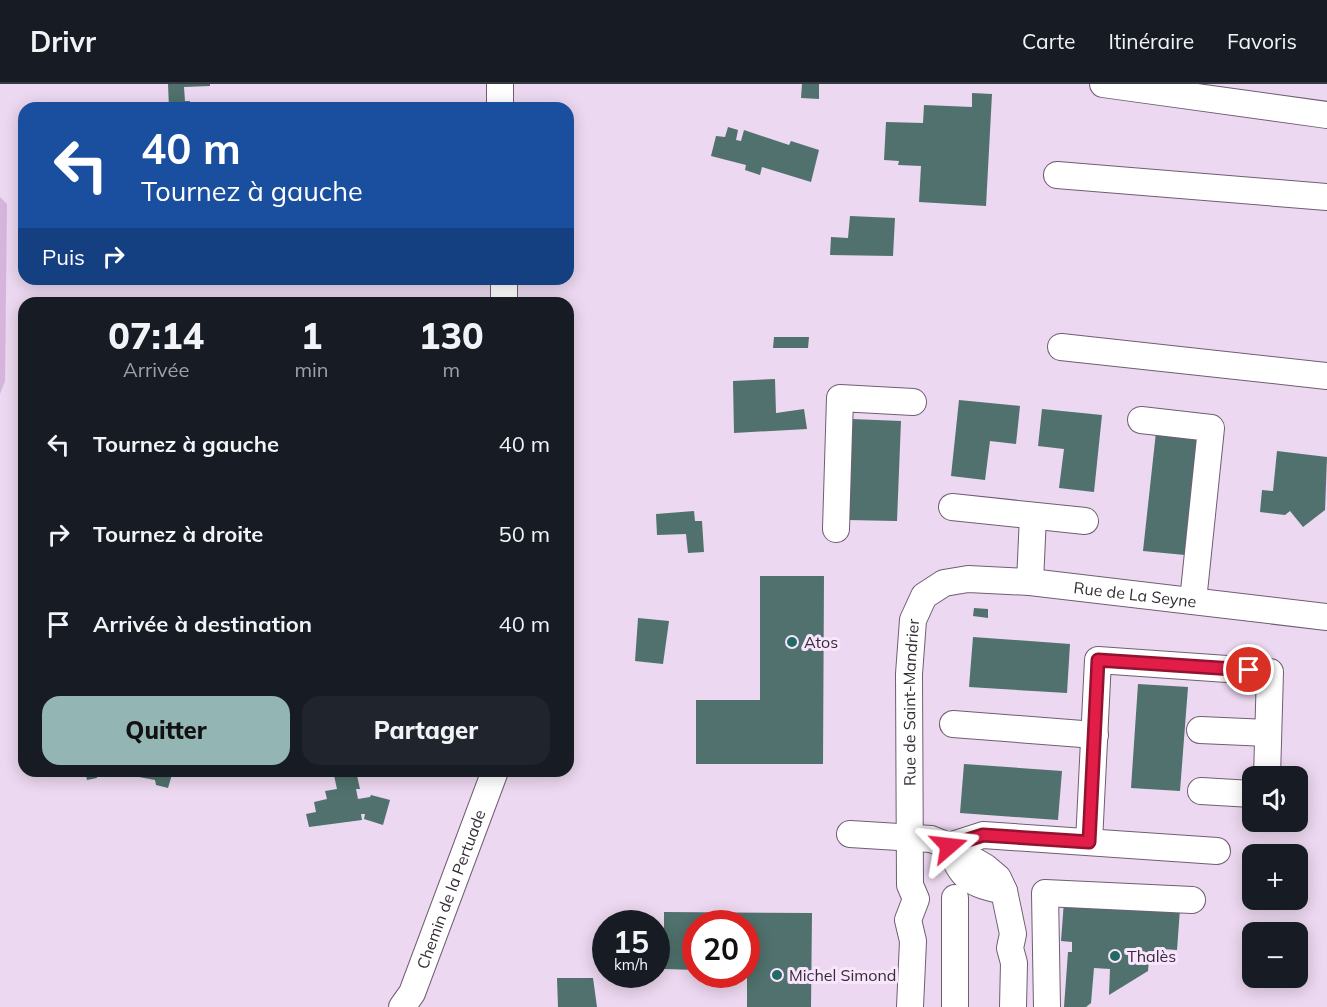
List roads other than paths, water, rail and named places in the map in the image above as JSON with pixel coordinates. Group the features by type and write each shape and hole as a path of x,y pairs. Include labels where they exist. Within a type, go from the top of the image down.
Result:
{"street":[{"path":"500,84 500,102"},
{"path":"1104,84 1327,115"},
{"path":"1057,175 1327,197"},
{"path":"1061,347 1327,376"},
{"path":"836,529 840,398 913,402"},
{"path":"1141,420 1211,428 1193,601"},
{"path":"952,507 1085,521"},
{"path":"1030,582 1034,516"},
{"name":"Rue de La Seyne","path":"944,583 968,579 1030,582 1327,617"},
{"name":"Rue de Saint-Mandrier","path":"910,1007 913,941 908,920 916,899 910,885 909,674 913,620 924,596 944,583"},
{"path":"1089,842 1098,660 1270,672 1267,766"},
{"path":"953,724 1095,735"},
{"path":"1200,730 1268,734"},
{"name":"Chemin de la Pertuade","path":"402,1007 412,993 493,777"},
{"path":"1201,790 1242,793"},
{"path":"850,834 910,836 949,846 985,867 998,878 1004,891 1012,934 1010,948 1014,963 1013,1007"},
{"path":"949,846 983,835 1217,851"},
{"path":"1047,1007 1045,893 1192,900"},
{"path":"955,898 955,1007"},
{"path":"1010,925 1046,924"}],"place":[{"name":"Atos","path":"792,642"},
{"name":"Thalès","path":"1115,956"},
{"name":"Michel Simond","path":"777,975"}]}
